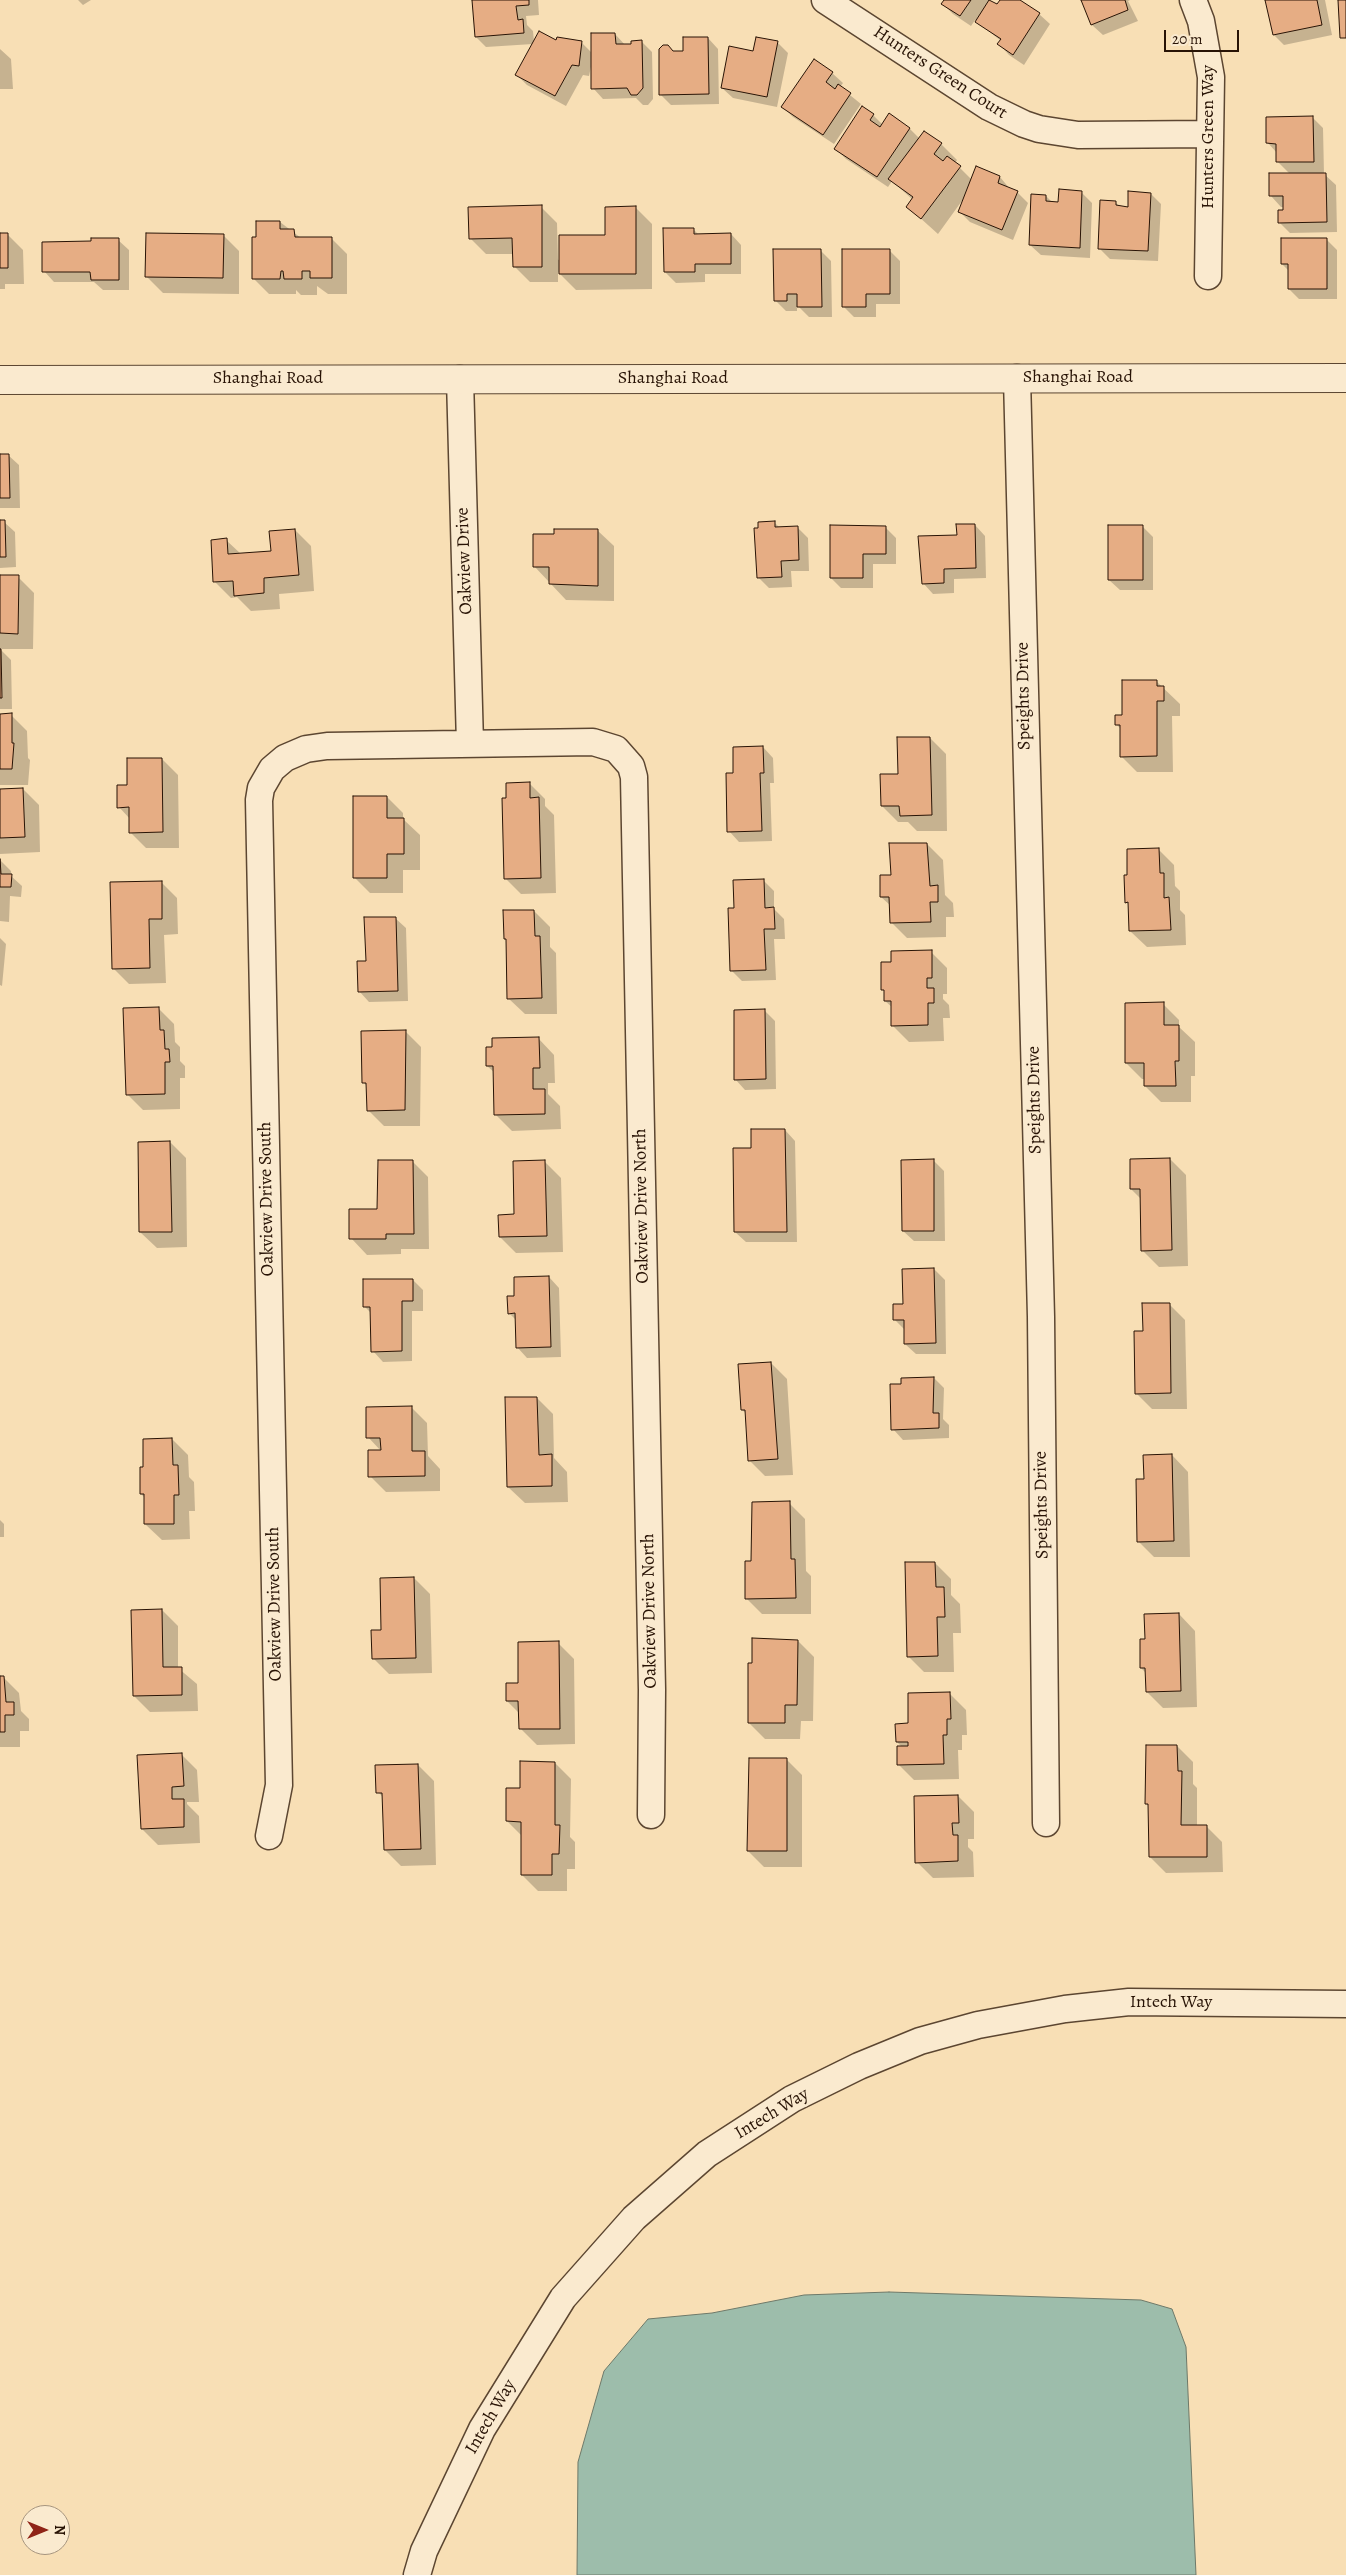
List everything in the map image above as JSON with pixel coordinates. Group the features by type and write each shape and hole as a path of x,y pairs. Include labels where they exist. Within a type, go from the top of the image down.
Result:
{"street":[{"name":"Hunters Green Court","path":"825,0 989,107 1024,124 1039,129 1078,135 1210,134"},
{"name":"Hunters Green Way","path":"1193,0 1209,60 1208,276"},
{"name":"Speights Drive","path":"1016,378 1041,1317 1046,1823"},
{"name":"Shanghai Road","path":"0,380 1346,378"},
{"name":"Oakview Drive","path":"460,379 470,744"},
{"name":"Oakview Drive North","path":"470,744 594,742 616,749 631,766 634,777 652,1690 651,1815"},
{"name":"Oakview Drive South","path":"269,1836 279,1785 259,800 261,788 272,769 285,758 306,748 470,744"},
{"name":"Intech Way","path":"417,2575 424,2551 482,2429 563,2298 634,2218 701,2160 792,2099 860,2066 920,2041 978,2025 1065,2008 1129,2002 1346,2004"}],"shaded area":[{"path":"889,2292 1141,2300 1172,2309 1186,2347 1196,2575 577,2575 578,2462 604,2371 648,2319 712,2313 804,2295"}],"building":[{"path":"472,0 529,0 529,5 516,6 518,20 523,19 524,33 475,37"},
{"path":"944,0 971,0 960,16 941,4"},
{"path":"989,0 997,4 1000,0 1020,0 1040,13 1013,55 997,44 1001,39 975,22"},
{"path":"1081,0 1125,0 1128,10 1091,25"},
{"path":"1265,0 1317,0 1322,25 1273,35"},
{"path":"1338,0 1346,0 1346,38 1340,38"},
{"path":"539,31 556,40 557,37 582,41 579,66 572,65 555,96 515,75"},
{"path":"591,33 615,33 616,44 631,44 631,41 642,40 643,88 637,95 631,95 627,88 591,89"},
{"path":"683,37 708,37 709,94 659,95 659,49 663,45 668,45 673,51 683,51"},
{"path":"756,37 778,41 767,97 721,88 729,46 753,51"},
{"path":"814,59 833,72 826,82 835,89 838,84 851,93 823,135 781,107"},
{"path":"862,106 874,114 870,120 880,127 889,113 910,128 877,177 834,149"},
{"path":"1313,116 1314,162 1276,162 1276,144 1266,143 1266,117"},
{"path":"924,131 942,143 934,154 943,161 947,156 961,166 921,219 906,207 913,197 888,179"},
{"path":"976,166 1000,176 998,183 1018,191 1002,230 958,212"},
{"path":"1269,173 1326,173 1327,222 1278,223 1278,210 1283,210 1283,196 1269,196"},
{"path":"1059,189 1082,191 1080,248 1029,245 1031,194 1046,195 1046,201 1058,202"},
{"path":"1128,191 1151,193 1148,251 1098,249 1100,200 1116,201 1116,205 1128,207"},
{"path":"542,205 542,267 513,267 512,238 469,239 468,207"},
{"path":"636,206 636,274 559,274 559,235 605,235 605,207"},
{"path":"256,221 280,221 280,229 294,229 295,237 332,237 332,278 310,278 310,271 302,271 302,279 284,279 283,271 281,271 280,279 252,279 252,237 256,237"},
{"path":"663,228 694,228 694,234 731,233 731,264 695,264 695,272 664,272"},
{"path":"0,233 8,233 8,268 0,268"},
{"path":"146,233 224,234 223,278 145,277"},
{"path":"91,238 119,238 119,280 91,280 90,272 42,272 42,242 91,241"},
{"path":"1281,238 1327,238 1327,289 1288,289 1288,264 1281,264"},
{"path":"773,249 821,249 822,307 797,307 797,294 787,294 787,301 774,301"},
{"path":"842,249 890,249 890,294 866,294 866,307 842,307"},
{"path":"0,454 9,454 10,498 0,498"},
{"path":"0,520 5,520 6,557 0,557"},
{"path":"775,521 775,527 798,526 799,560 781,561 782,577 757,578 754,528 758,528 758,522"},
{"path":"956,524 975,524 976,568 944,569 944,583 922,584 918,536 957,535"},
{"path":"830,525 886,526 886,554 863,554 863,578 830,578"},
{"path":"1108,525 1143,525 1143,580 1108,580"},
{"path":"295,529 299,575 264,578 264,593 234,596 233,581 213,582 211,540 227,538 228,554 271,551 269,531"},
{"path":"554,529 598,529 598,586 549,584 549,567 533,567 533,534 554,534"},
{"path":"0,575 19,575 18,634 0,633"},
{"path":"1,649 2,698 0,698"},
{"path":"1122,680 1157,680 1157,686 1164,686 1164,701 1157,701 1157,756 1120,757 1120,725 1115,725 1115,715 1122,715"},
{"path":"12,713 12,743 14,743 12,769 0,769 0,714"},
{"path":"897,737 930,737 932,815 900,816 899,806 881,806 880,774 898,774"},
{"path":"763,746 764,773 760,773 762,831 727,832 726,773 733,773 733,747"},
{"path":"127,758 162,758 163,832 129,833 129,807 117,808 117,785 127,785"},
{"path":"530,782 530,798 539,797 541,878 504,879 502,798 506,798 506,783"},
{"path":"23,788 25,837 0,838 0,789"},
{"path":"353,796 387,796 387,818 404,818 404,854 387,854 387,878 353,878"},
{"path":"889,843 927,843 930,886 938,885 938,902 930,902 931,922 890,923 889,897 880,897 880,875 891,875"},
{"path":"1159,848 1160,873 1164,873 1164,898 1169,897 1171,930 1129,931 1128,902 1125,903 1124,875 1127,875 1127,849"},
{"path":"0,859 1,874 12,874 11,887 0,887"},
{"path":"764,879 765,908 774,907 775,929 764,929 766,970 730,971 728,908 734,908 733,880"},
{"path":"162,881 162,919 149,919 150,968 112,969 110,882"},
{"path":"503,910 534,910 535,936 540,936 542,998 507,999 506,939 504,939"},
{"path":"364,917 396,917 398,991 358,992 357,961 366,961"},
{"path":"932,950 932,978 927,978 927,988 934,988 934,1003 928,1003 928,1025 891,1026 891,1001 884,1001 884,990 881,990 881,962 891,962 891,951"},
{"path":"1164,1002 1164,1025 1179,1025 1179,1061 1175,1061 1176,1086 1144,1086 1144,1063 1125,1063 1125,1003"},
{"path":"159,1007 160,1030 164,1030 165,1049 169,1049 170,1062 165,1062 165,1094 126,1095 123,1008"},
{"path":"765,1009 766,1079 734,1080 734,1010"},
{"path":"406,1030 405,1110 367,1111 366,1083 362,1083 361,1031"},
{"path":"539,1037 540,1068 533,1068 533,1089 545,1089 545,1114 494,1115 493,1066 486,1066 486,1047 492,1047 492,1038"},
{"path":"751,1129 785,1129 787,1232 734,1232 733,1148 751,1148"},
{"path":"170,1141 172,1232 139,1232 138,1142"},
{"path":"1170,1158 1172,1250 1141,1251 1140,1189 1130,1189 1130,1159"},
{"path":"934,1159 934,1231 902,1231 901,1160"},
{"path":"378,1160 413,1160 414,1234 386,1234 386,1239 349,1239 349,1209 377,1209"},
{"path":"545,1160 547,1236 499,1237 498,1215 514,1214 513,1161"},
{"path":"934,1268 936,1343 904,1344 904,1320 893,1320 893,1304 903,1304 902,1269"},
{"path":"549,1276 551,1347 516,1348 515,1313 508,1314 507,1296 514,1296 514,1277"},
{"path":"363,1279 413,1279 413,1301 402,1301 402,1351 371,1352 370,1307 363,1307"},
{"path":"1142,1303 1170,1303 1171,1393 1135,1394 1134,1331 1143,1331"},
{"path":"771,1362 778,1459 748,1461 745,1410 741,1410 738,1364"},
{"path":"934,1377 933,1413 939,1413 939,1428 891,1430 890,1384 901,1384 901,1378"},
{"path":"505,1397 537,1397 539,1455 552,1454 552,1486 507,1487"},
{"path":"412,1406 412,1451 425,1451 425,1476 368,1477 368,1450 381,1450 380,1438 366,1438 366,1407"},
{"path":"172,1438 173,1465 178,1465 179,1495 174,1495 174,1524 144,1524 144,1494 140,1494 140,1467 143,1467 143,1439"},
{"path":"1172,1454 1174,1541 1137,1542 1136,1479 1144,1479 1143,1455"},
{"path":"790,1501 791,1559 795,1559 796,1598 745,1599 745,1561 751,1561 752,1502"},
{"path":"905,1562 935,1562 936,1587 944,1587 945,1617 937,1617 938,1656 907,1657"},
{"path":"414,1577 416,1658 372,1659 371,1630 381,1630 380,1578"},
{"path":"162,1609 163,1667 182,1667 182,1695 133,1696 131,1610"},
{"path":"1179,1613 1181,1691 1146,1692 1145,1668 1140,1668 1140,1639 1145,1639 1144,1614"},
{"path":"752,1638 798,1640 797,1705 785,1705 785,1723 748,1723 748,1663 752,1663"},
{"path":"559,1641 560,1729 519,1729 518,1701 506,1701 506,1683 518,1683 518,1642"},
{"path":"0,1676 4,1676 6,1702 14,1702 14,1715 5,1715 5,1732 0,1732"},
{"path":"950,1692 951,1719 947,1719 947,1735 943,1735 944,1764 897,1765 897,1746 908,1746 908,1742 896,1742 895,1724 908,1723 908,1693"},
{"path":"1146,1745 1177,1745 1178,1771 1182,1771 1181,1825 1207,1825 1207,1857 1149,1857 1148,1804 1145,1804"},
{"path":"182,1753 184,1786 172,1787 172,1799 184,1799 184,1827 141,1829 137,1755"},
{"path":"749,1758 787,1758 787,1851 747,1851"},
{"path":"520,1761 555,1762 555,1825 560,1825 559,1854 552,1854 552,1875 521,1875 521,1822 506,1821 506,1788 520,1788"},
{"path":"418,1764 421,1849 384,1850 382,1793 376,1793 375,1765"},
{"path":"958,1795 959,1823 952,1823 953,1835 958,1835 958,1861 915,1863 914,1796"}]}
